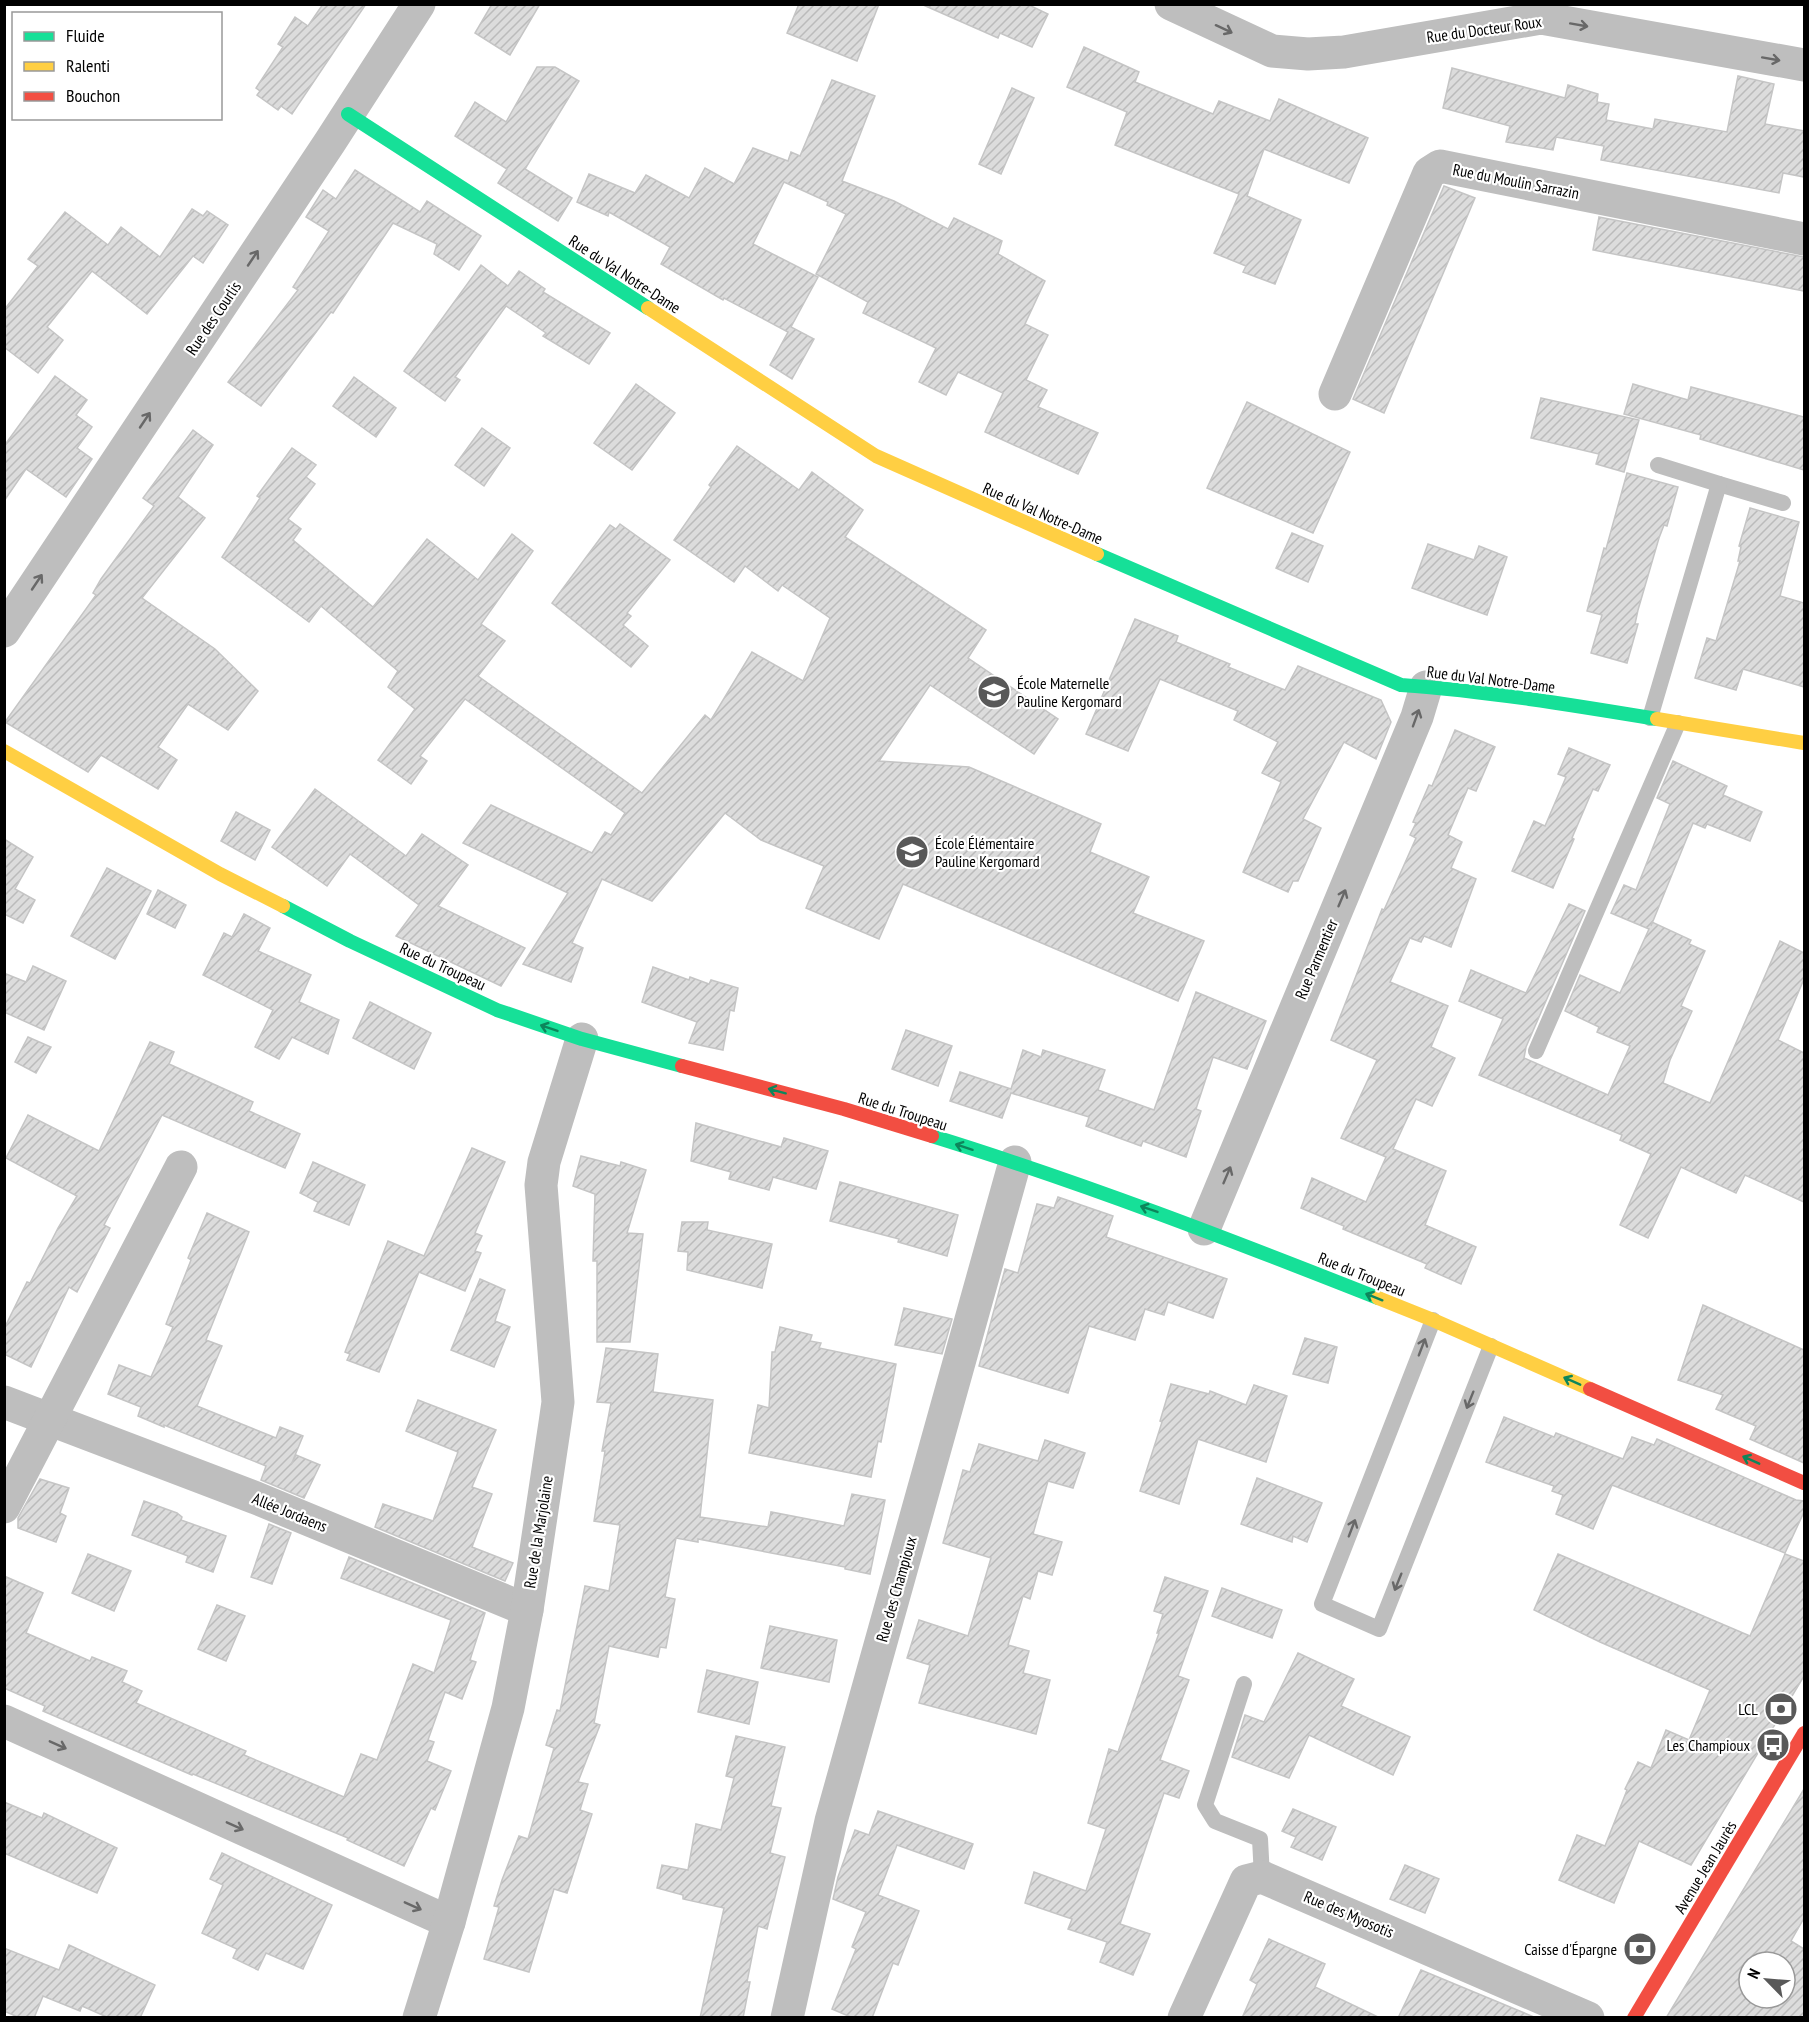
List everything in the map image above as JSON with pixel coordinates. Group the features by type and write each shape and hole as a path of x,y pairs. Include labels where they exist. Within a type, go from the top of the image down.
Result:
{"street":[{"name":"Rue des Courlis","path":"4,631 419,4"},
{"name":"Rue du Docteur Roux","path":"1171,4 1272,51 1308,54 1344,51 1541,18 1804,65"},
{"name":"Rue du Val Notre-Dame","path":"348,114 876,456 1148,577 1401,685 1526,698 1804,743"},
{"name":"Rue du Moulin Sarrazin","path":"1335,394 1429,172 1440,166 1804,239"},
{"name":"Rue Parmentier","path":"1204,1229 1417,717 1426,687"},
{"name":"Rue du Troupeau","path":"4,751 220,874 350,941 497,1010 582,1039 844,1109 1015,1162 1204,1229 1433,1320 1804,1483"},
{"name":"Rue de la Marjolaine","path":"419,2018 449,1922 508,1708 526,1610 558,1402 541,1185 544,1162 582,1039"},
{"name":"Rue des Champioux","path":"787,2018 831,1821 1015,1162"},
{"path":"4,1507 181,1167"},
{"name":"Allée Jordaens","path":"4,1402 256,1498 526,1610"},
{"path":"4,1721 449,1922"},
{"name":"Avenue Jean Jaurès","path":"1634,2018 1804,1733"},
{"path":"1184,2018 1246,1881 1262,1877"},
{"name":"Rue des Myosotis","path":"1262,1877 1588,2018"}],"lane":[{"path":"1658,465 1783,502"},
{"path":"1650,718 1719,484"},
{"path":"1536,1051 1678,723"},
{"path":"1433,1320 1322,1604 1379,1629 1491,1346"},
{"path":"1244,1684 1205,1805 1215,1821 1260,1839 1262,1877"}],"building":[{"path":"323,4 366,4 292,114 281,106 278,110 257,95 260,91 256,88 283,47 278,44 295,17 308,26"},
{"path":"492,4 540,4 510,55 475,33"},
{"path":"799,4 879,4 857,61 787,33"},
{"path":"921,4 1027,4 1048,14 1032,47 1000,33 998,38"},
{"path":"1084,47 1139,72 1135,82 1213,114 1219,101 1270,121 1279,99 1368,138 1349,183 1264,149 1247,196 1301,220 1275,284 1243,272 1246,266 1214,253 1239,194 1115,145 1127,112 1067,87"},
{"path":"537,67 555,67 579,81 525,169 572,198 558,221 498,183 507,169 455,136 475,102 506,122"},
{"path":"1452,68 1565,98 1568,85 1598,94 1597,102 1609,104 1606,120 1653,129 1655,119 1727,132 1738,76 1774,84 1765,124 1804,131 1804,177 1783,173 1779,193 1601,160 1604,146 1556,137 1553,150 1506,142 1510,126 1443,108"},
{"path":"832,80 875,96 842,181 894,201 948,229 954,218 1002,241 998,254 1045,281 1025,324 1048,335 1026,380 1047,390 1038,407 1098,433 1078,474 985,432 1003,393 958,372 946,395 919,382 936,348 863,313 868,302 816,274 846,214 827,205 828,202 784,182 753,244 818,277 791,327 814,339 792,379 770,365 788,332 724,298 723,300 661,264 670,247 609,212 608,216 577,202 589,174 635,193 646,175 689,198 705,168 734,184 753,148 788,161 791,152 800,156"},
{"path":"1012,88 1034,98 1001,174 979,164"},
{"path":"355,170 420,212 427,201 481,236 459,270 434,254 437,244 393,223 333,313 331,312 261,406 228,382 298,290 293,287 329,231 306,217 323,190 336,199"},
{"path":"1444,186 1475,198 1384,413 1353,399"},
{"path":"192,209 203,216 207,211 228,225 203,263 193,256 147,314 92,271 47,327 63,340 38,373 4,347 4,310 38,266 28,259 65,212 108,245 121,227 160,257"},
{"path":"1599,217 1804,257 1804,291 1593,250"},
{"path":"481,265 508,286 519,271 545,289 543,292 610,333 589,364 543,336 546,333 506,306 455,377 460,380 445,401 404,371"},
{"path":"55,376 87,400 76,415 92,427 77,448 92,459 66,497 26,469 4,501 4,446"},
{"path":"354,377 396,408 376,437 333,406"},
{"path":"636,384 675,413 632,470 594,443"},
{"path":"1633,384 1688,400 1691,387 1804,417 1804,470 1700,439 1701,435 1624,414"},
{"path":"1541,398 1639,420 1624,472 1596,464 1599,454 1531,438"},
{"path":"1247,402 1350,452 1313,533 1207,488"},
{"path":"482,428 510,448 484,486 455,465"},
{"path":"193,430 213,445 178,497 205,518 142,598 215,649 258,691 228,730 188,704 158,747 177,760 158,789 101,755 88,772 5,722 96,595 93,593 101,579 154,506 143,498"},
{"path":"737,446 799,490 812,472 863,510 845,537 986,630 968,658 1058,719 1034,754 930,685 879,761 969,767 1101,824 1090,852 1149,877 1133,913 1204,941 1178,1001 903,884 879,939 806,908 824,866 761,840 725,813 652,901 602,879 572,943 583,948 571,982 523,964 568,893 463,843 491,805 592,853 605,832 611,835 625,813 465,699 420,756 427,761 411,784 378,760 415,709 388,687 398,671 321,606 309,622 222,557 260,498 257,496 292,448 316,465 306,477 315,484 288,519 301,529 293,540 373,607 427,539 478,580 512,534 533,551 481,624 505,641 478,676 642,793 705,715 711,720 752,652 803,681 830,618 782,585 778,591 745,566 734,582 674,540"},
{"path":"1627,473 1678,487 1667,526 1664,525 1659,538 1638,610 1635,624 1638,624 1627,663 1591,653 1602,615 1587,611"},
{"path":"1750,508 1799,522 1780,596 1804,603 1804,687 1743,669 1736,690 1695,678 1707,638 1716,641 1740,561 1738,561 1741,547 1739,546"},
{"path":"620,524 670,560 627,613 631,616 623,625 648,646 631,667 552,603 610,525 616,529"},
{"path":"1292,533 1323,546 1308,582 1276,568"},
{"path":"1428,544 1474,560 1479,546 1507,557 1487,615 1412,588"},
{"path":"1135,619 1178,636 1176,642 1230,664 1228,667 1285,690 1298,666 1381,700 1391,722 1376,759 1344,742 1303,819 1321,828 1298,881 1293,881 1288,892 1243,872 1281,782 1262,773 1278,742 1234,720 1238,711 1160,679 1128,751 1086,734"},
{"path":"1455,730 1495,747 1476,791 1468,788 1448,835 1462,842 1451,868 1476,879 1451,947 1424,936 1421,942 1410,938 1390,982 1448,1006 1431,1047 1455,1058 1432,1106 1416,1099 1393,1149 1446,1171 1425,1225 1476,1247 1461,1284 1425,1268 1427,1264 1343,1229 1344,1226 1301,1208 1312,1178 1366,1202 1386,1157 1341,1138 1377,1060 1331,1040 1382,909 1384,910 1416,838 1410,835 1416,823 1413,822 1429,785 1432,786"},
{"path":"1569,748 1610,765 1598,791 1593,789 1553,888 1512,871 1534,821 1545,826 1566,777 1558,774"},
{"path":"1673,761 1727,786 1723,795 1762,812 1750,841 1707,824 1705,828 1693,823 1653,922 1691,940 1689,944 1705,951 1681,1006 1692,1011 1670,1060 1663,1083 1710,1103 1780,941 1804,953 1804,979 1778,1040 1804,1053 1804,1202 1745,1175 1736,1193 1681,1167 1648,1238 1620,1225 1651,1154 1620,1140 1622,1135 1479,1075 1503,1019 1459,1001 1471,970 1526,993 1569,904 1585,911 1526,1047 1524,1058 1608,1095 1630,1046 1597,1032 1599,1027 1565,1011 1580,975 1620,993 1649,929 1611,913 1624,885 1636,890 1670,804 1657,798"},
{"path":"315,789 406,856 422,834 468,865 438,906 525,948 501,986 396,936 419,905 350,854 327,886 272,847"},
{"path":"236,812 270,830 255,860 221,841"},
{"path":"4,839 33,857 15,889 35,900 23,923 4,914"},
{"path":"107,868 151,891 115,959 71,936"},
{"path":"158,890 186,905 175,928 147,914"},
{"path":"244,914 270,928 258,951 311,975 299,1002 339,1020 328,1054 292,1037 279,1059 255,1047 273,1010 203,975 224,933 232,937"},
{"path":"33,966 66,981 44,1030 4,1012 4,973 26,982"},
{"path":"653,967 689,980 690,977 709,984 711,980 738,988 734,1011 730,1010 723,1050 689,1043 697,1022 642,1002"},
{"path":"1196,992 1266,1021 1247,1069 1213,1057 1196,1109 1201,1111 1186,1157 1143,1141 1141,1146 1086,1126 1089,1117 1011,1093 1002,1118 950,1101 960,1072 1011,1089 1023,1050 1041,1057 1043,1050 1105,1070 1098,1090 1154,1110"},
{"path":"370,1002 431,1033 414,1069 353,1038"},
{"path":"906,1030 952,1046 938,1086 892,1069"},
{"path":"28,1037 51,1047 36,1073 15,1062"},
{"path":"150,1042 174,1052 169,1064 253,1102 249,1111 300,1134 285,1168 162,1115 104,1225 110,1228 77,1292 69,1287 31,1367 4,1354 4,1329 27,1282 30,1283 77,1196 6,1158 28,1115 99,1151"},
{"path":"696,1123 781,1147 784,1138 828,1151 816,1189 773,1177 769,1190 729,1179 731,1172 691,1161"},
{"path":"472,1148 505,1162 475,1233 482,1236 475,1251 481,1253 465,1291 419,1272 379,1372 347,1360 350,1354 345,1352 388,1241 424,1256"},
{"path":"581,1156 620,1166 621,1162 646,1170 627,1233 643,1234 630,1342 597,1342 597,1261 593,1261 595,1194 573,1186"},
{"path":"313,1162 365,1185 349,1225 314,1211 318,1202 300,1193"},
{"path":"840,1182 958,1215 947,1256 898,1242 899,1239 830,1221"},
{"path":"1058,1197 1113,1216 1106,1237 1227,1279 1213,1318 1168,1302 1164,1315 1145,1309 1135,1340 1089,1326 1068,1393 979,1366 1005,1269 1018,1273 1037,1204 1054,1208"},
{"path":"207,1213 249,1232 206,1340 222,1346 197,1406 276,1438 280,1427 303,1436 291,1465 296,1455 320,1465 304,1498 261,1480 266,1466 138,1416 141,1407 108,1394 119,1365 151,1377 173,1327 166,1324 191,1260 188,1258"},
{"path":"682,1222 708,1222 707,1230 772,1244 762,1288 687,1270 688,1252 678,1251"},
{"path":"480,1279 505,1290 495,1321 510,1327 494,1367 451,1350"},
{"path":"1703,1305 1804,1350 1804,1463 1750,1439 1756,1426 1716,1409 1723,1395 1678,1380"},
{"path":"904,1308 952,1319 942,1354 895,1345"},
{"path":"780,1327 812,1335 810,1341 821,1343 819,1348 896,1364 881,1442 878,1441 871,1477 749,1453 758,1405 769,1408 772,1352 775,1352"},
{"path":"1305,1338 1337,1347 1328,1383 1293,1374"},
{"path":"606,1348 658,1354 653,1392 713,1400 700,1517 768,1527 771,1512 844,1526 852,1494 885,1500 870,1574 845,1569 845,1567 698,1539 698,1542 676,1538 665,1597 675,1599 666,1648 660,1647 658,1657 609,1646 594,1723 600,1725 578,1782 588,1784 580,1810 592,1814 567,1893 554,1889 529,1972 484,1959 499,1907 494,1906 502,1880 519,1836 528,1839 554,1748 546,1745 557,1710 560,1711 585,1586 609,1591 620,1525 594,1521 605,1451 602,1451 611,1403 597,1402"},
{"path":"1171,1384 1209,1394 1210,1391 1246,1405 1254,1385 1287,1396 1266,1462 1198,1439 1179,1504 1140,1491 1162,1422 1160,1421"},
{"path":"418,1400 496,1430 472,1487 492,1494 472,1547 513,1563 505,1581 375,1527 383,1504 433,1521 458,1452 406,1431"},
{"path":"1504,1417 1554,1437 1556,1433 1623,1459 1632,1437 1654,1445 1657,1439 1796,1500 1804,1501 1804,1512 1785,1553 1612,1485 1593,1529 1556,1514 1563,1495 1552,1491 1554,1486 1486,1462"},
{"path":"1045,1440 1085,1453 1073,1488 1048,1481 1033,1534 1062,1542 1052,1575 1038,1571 1030,1599 1023,1596 1008,1645 1029,1651 1023,1673 1050,1680 1036,1734 919,1703 930,1665 907,1658 919,1620 968,1636 991,1558 943,1543 963,1470 970,1472 979,1444 1038,1461"},
{"path":"1257,1478 1322,1503 1307,1542 1293,1536 1292,1542 1241,1524"},
{"path":"40,1479 69,1488 60,1513 66,1516 56,1542 18,1528 18,1518"},
{"path":"144,1501 177,1513 182,1517 181,1520 226,1536 213,1572 186,1562 188,1556 132,1535"},
{"path":"269,1524 291,1533 272,1584 251,1577"},
{"path":"88,1554 131,1571 114,1611 72,1593"},
{"path":"1558,1554 1750,1636 1785,1554 1804,1561 1804,1676 1691,1865 1639,1841 1614,1903 1559,1880 1577,1835 1605,1846 1627,1790 1625,1789 1638,1762 1651,1768 1666,1730 1689,1740 1710,1690 1600,1642 1534,1610"},
{"path":"349,1557 485,1613 470,1660 476,1662 462,1699 445,1692 428,1740 434,1742 427,1761 451,1771 435,1810 431,1808 404,1866 347,1840 348,1838 192,1775 43,1711 45,1706 4,1688 4,1576 43,1593 26,1633 90,1661 92,1657 127,1671 122,1682 142,1691 136,1703 246,1751 244,1755 344,1797 361,1754 377,1760 413,1664 434,1673 451,1620 341,1578"},
{"path":"1165,1577 1208,1591 1178,1676 1189,1680 1160,1760 1189,1771 1179,1798 1164,1793 1120,1924 1150,1934 1133,1975 1100,1962 1107,1942 1068,1929 1072,1919 1025,1903 1034,1872 1086,1891 1106,1829 1088,1823 1109,1749 1118,1752 1159,1633 1157,1633 1163,1614 1154,1611"},
{"path":"1222,1588 1282,1610 1272,1638 1212,1616"},
{"path":"217,1605 245,1616 226,1661 198,1649"},
{"path":"770,1626 837,1640 829,1682 761,1668"},
{"path":"1298,1653 1354,1679 1341,1706 1410,1737 1393,1775 1309,1735 1289,1778 1232,1757 1245,1715 1264,1722"},
{"path":"707,1670 758,1682 749,1724 698,1712"},
{"path":"736,1736 785,1747 771,1806 781,1808 770,1853 785,1857 767,1929 758,1926 747,1982 750,1982 743,2018 700,2018 724,1908 683,1899 683,1895 657,1888 662,1865 688,1870 696,1824 721,1830 734,1778 726,1776"},
{"path":"1804,1789 1804,1918 1791,1941 1804,1949 1804,2018 1666,2018"},
{"path":"4,1802 42,1818 44,1813 117,1848 97,1893 4,1853"},
{"path":"1293,1809 1336,1827 1322,1860 1291,1847 1296,1837 1282,1831"},
{"path":"878,1811 973,1844 964,1869 897,1845 878,1895 919,1911 898,1965 893,1963 872,2018 853,2018 832,2009 856,1949 852,1947 866,1912 833,1899 838,1877 855,1830 869,1835"},
{"path":"222,1853 332,1905 303,1969 266,1953 258,1970 233,1958 237,1949 202,1933 223,1885 210,1879"},
{"path":"1405,1865 1439,1879 1425,1913 1390,1899"},
{"path":"1269,1939 1325,1964 1315,1987 1380,2018 1242,2018 1257,1984 1250,1980"},
{"path":"69,1945 155,1985 140,2018 109,2018 82,2006 80,2011 43,1996 34,2018 20,2018 4,2011 4,1948 59,1970"},
{"path":"1421,1970 1534,2017 1534,2018 1398,2018"}],"traffic: fast":[{"path":"348,114 648,308"},
{"path":"1097,554 1401,685 1497,695 1657,719"},
{"path":"283,906 350,941 497,1010 582,1039 682,1066"},
{"path":"932,1136 1101,1193 1378,1298"}],"traffic: slow":[{"path":"648,308 876,456 1097,554"},
{"path":"1657,719 1804,743"},
{"path":"4,751 220,874 283,906"},
{"path":"1378,1298 1590,1389"}],"traffic: jam":[{"path":"682,1066 844,1109 932,1136"},
{"path":"1590,1389 1804,1483"},
{"path":"1634,2018 1804,1733"}],"place":[{"name":"École Maternelle Pauline Kergomard","path":"994,692"},
{"name":"École Élémentaire Pauline Kergomard","path":"912,852"},
{"name":"LCL","path":"1781,1709"},
{"name":"Les Champioux","path":"1773,1745"},
{"name":"Caisse d'Épargne","path":"1640,1949"}]}
